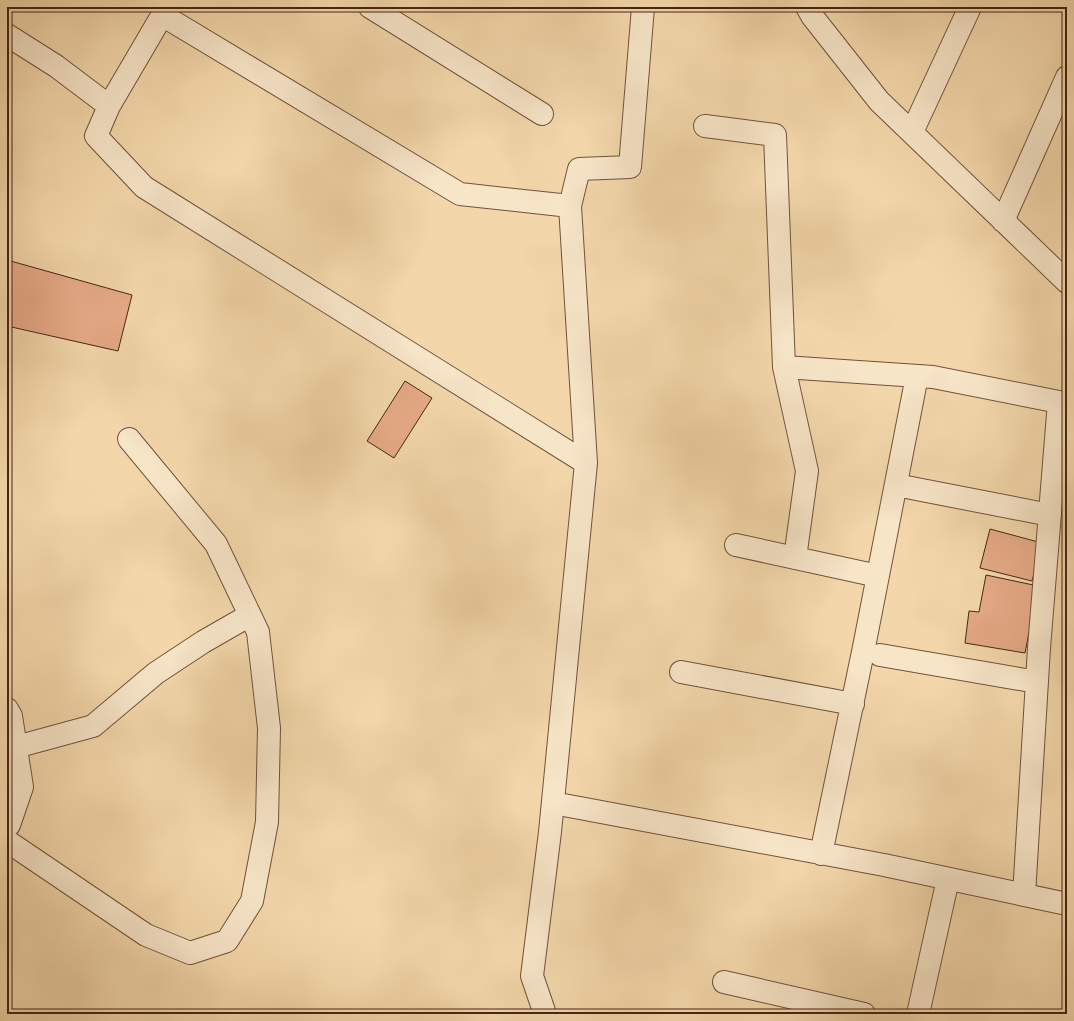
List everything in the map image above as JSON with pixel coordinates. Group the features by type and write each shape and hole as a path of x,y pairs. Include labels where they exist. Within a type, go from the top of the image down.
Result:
{"street":[{"path":"370,7 542,114"},
{"path":"545,1014 532,976 553,803 586,464 570,206 579,169 630,167 643,7"},
{"path":"807,7 812,16 879,101 1067,282"},
{"path":"912,132 970,7"},
{"path":"570,206 460,194 165,11 109,106 96,136 144,187 586,464"},
{"path":"7,35 56,66 109,106"},
{"path":"1003,221 1067,77"},
{"path":"705,126 775,135 784,367 807,471 795,558"},
{"path":"784,367 933,377 1059,402 1037,682 1024,895"},
{"path":"821,854 853,704 917,376"},
{"path":"7,841 146,935 190,953 227,941 252,901 267,822 269,728 258,632 216,544 129,439"},
{"path":"896,485 1050,515"},
{"path":"736,545 878,576"},
{"path":"16,747 93,726 156,673 203,642 250,615"},
{"path":"880,655 1037,682"},
{"path":"681,672 853,704"},
{"path":"7,709 11,716 22,787 9,825 7,826"},
{"path":"553,803 821,854 1067,904"},
{"path":"918,1014 948,879"},
{"path":"724,982 864,1014"}],"building":[{"path":"7,260 132,295 118,351 7,326"},
{"path":"405,381 432,398 394,458 367,441"},
{"path":"990,529 1042,543 1032,581 980,568"},
{"path":"986,575 1038,586 1025,653 965,643 969,611 979,612"}]}
